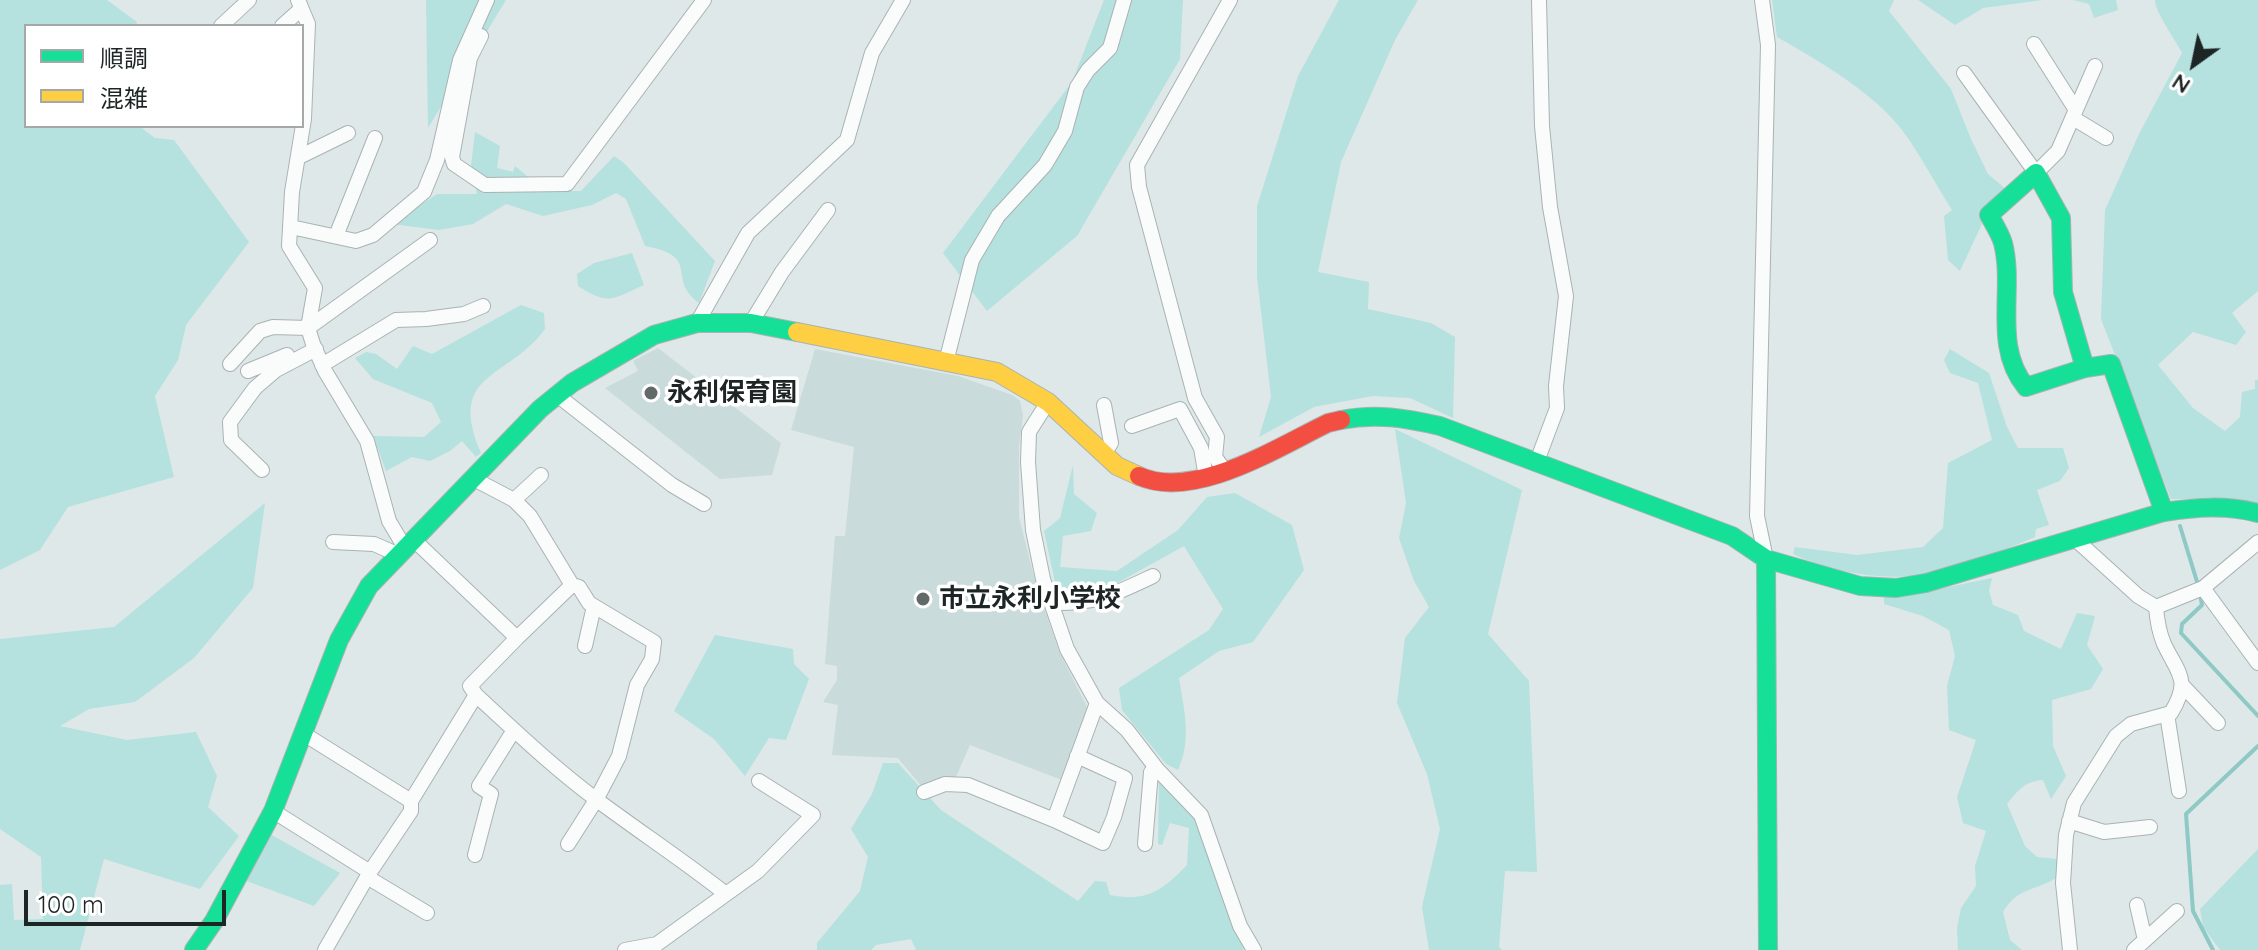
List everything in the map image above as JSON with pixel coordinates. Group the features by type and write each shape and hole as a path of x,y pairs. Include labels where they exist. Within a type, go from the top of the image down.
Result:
{"street":[{"path":"223,24 249,0"},
{"path":"291,227 356,241 373,235 424,192 437,160 460,60 487,0"},
{"path":"481,36 470,58 452,157 454,164 485,185 567,184 704,0"},
{"path":"697,323 748,233 847,140 872,53 903,0"},
{"path":"946,362 976,253 998,216 1045,165 1065,131 1077,87 1088,70 1110,48 1124,0"},
{"path":"1225,471 1215,457 1217,437 1195,398 1139,187 1137,165 1230,0"},
{"path":"1536,464 1557,408 1556,386 1566,296 1550,207 1542,126 1539,0"},
{"path":"1762,0 1768,45 1757,516 1766,559 1768,950"},
{"path":"284,24 299,4 308,24 304,119"},
{"path":"2034,44 2074,114 2106,138"},
{"path":"2095,66 2058,151 1989,215 2003,242 2006,338 2018,381 2026,387 2085,368 2111,364 2132,426 2155,479 2164,512"},
{"path":"1964,73 2036,173 2061,218 2063,292 2085,368"},
{"path":"303,128 292,192 289,246 315,288 308,328 314,346 367,441 389,521 406,547 517,638"},
{"path":"299,157 348,133"},
{"path":"336,236 375,138"},
{"path":"751,323 782,272 828,210"},
{"path":"230,364 260,331 273,327 308,328 430,240"},
{"path":"322,365 396,320 464,314 483,306"},
{"path":"194,950 214,921 273,811 339,640 369,586 557,395 654,335 697,323 751,323 997,372 1048,402 1117,466 1164,483 1186,482 1225,471 1328,423 1362,416 1398,416 1440,426 1732,536 1766,559 1860,586 1896,588 1926,583 2164,512 2198,507 2233,507 2258,513"},
{"path":"248,371 314,346"},
{"path":"262,470 231,440 230,422 255,388 276,370 314,346"},
{"path":"557,395 672,485 704,504"},
{"path":"1048,402 1029,432 1033,530 1043,579 1067,649 1097,703 1127,730 1154,771 1201,815 1240,926 1254,950"},
{"path":"1104,405 1111,443 1104,454"},
{"path":"1132,426 1180,409 1201,448 1206,477"},
{"path":"514,500 541,475"},
{"path":"474,479 514,500 530,516 572,585 579,587 589,603 654,642 652,659 637,685 619,756 568,844"},
{"path":"2070,950 2063,883 2069,821 2074,803 2116,736 2131,724 2167,714 2179,699 2183,686 2180,671 2161,634 2156,607 2138,596 2074,538"},
{"path":"333,542 406,547"},
{"path":"2156,607 2201,589 2258,542"},
{"path":"1051,603 1083,603 1115,594 1153,576"},
{"path":"572,585 470,686 544,759 726,894"},
{"path":"2201,589 2258,663"},
{"path":"585,646 594,606"},
{"path":"2183,686 2218,723"},
{"path":"325,950 411,811 411,801 476,695"},
{"path":"1054,820 1097,703"},
{"path":"2167,714 2179,791"},
{"path":"475,855 491,794 479,786 514,730"},
{"path":"304,734 411,801"},
{"path":"1077,756 1125,778 1139,778 1154,771"},
{"path":"1145,844 1154,771"},
{"path":"924,792 945,784 968,785 1103,843 1125,778"},
{"path":"625,950 657,944 758,871 813,815 759,781"},
{"path":"273,811 427,913"},
{"path":"2069,821 2104,832 2150,827"},
{"path":"2137,905 2140,945"},
{"path":"2140,945 2177,911"}],"shaded area":[{"path":"0,0 107,0 136,24 24,24 24,128 142,128 155,138 174,140 249,242 186,325 178,360 155,396 174,477 68,507 40,550 0,570"},
{"path":"426,0 506,0 428,128"},
{"path":"1104,0 1183,0 1180,59 1077,236 987,311 943,253 1072,82"},
{"path":"1339,0 1418,0 1395,40 1341,162 1318,272 1369,282 1368,309 1431,323 1455,337 1453,418 1410,398 1373,396 1314,407 1259,437 1271,397 1257,277 1257,206 1298,76"},
{"path":"1772,0 1894,0 1889,11 1951,89 1988,174 2007,190 1985,213 1960,271 1948,260 1944,216 1952,210 1909,140 1890,116 1861,90 1777,37"},
{"path":"1918,0 2043,0 1983,8 1955,25"},
{"path":"2073,0 2116,0 2118,10 2094,18 2089,4"},
{"path":"2155,0 2258,0 2258,291 2232,313 2246,332 2236,345 2193,332 2158,365 2193,408 2225,431 2240,417 2242,392 2255,389 2255,380 2258,380 2258,504 2228,499 2171,499 2101,319 2105,210 2139,134 2182,53"},
{"path":"475,132 500,146 497,168 513,172 515,166 545,191 581,191 614,156 624,163 715,261 699,303 684,285 679,262 663,251 645,246 626,199 616,193 592,205 543,216 506,204 473,224 439,230 392,224 437,194 477,194 471,166"},
{"path":"632,253 644,285 611,298 597,296 578,286 577,274 594,263"},
{"path":"521,305 544,313 545,329 530,346 486,379 476,391 471,406 472,426 481,453 476,457 462,441 430,461 412,457 386,471 373,436 424,437 441,422 432,403 373,379 355,358 366,352 376,354 397,369 413,346 432,354"},
{"path":"658,348 781,443 772,475 720,479 605,388 638,371 633,361"},
{"path":"815,349 958,376 1012,395 1020,401 1023,416 1019,446 1019,517 1036,585 1059,651 1089,711 1062,780 970,745 955,779 922,787 898,758 832,755 838,705 823,702 837,680 837,666 825,664 835,536 845,536 854,447 791,430"},
{"path":"1950,349 1989,373 2007,427 2018,448 2063,448 2069,468 2060,481 2037,490 2049,525 2036,529 2035,537 1985,557 1916,576 1880,576 1844,571 1793,554 1795,547 1857,555 1923,547 1943,528 1948,463 1992,440 1978,383 1950,373 1944,360"},
{"path":"1395,429 1522,490 1488,634 1529,681 1537,872 1505,871 1499,947 1502,950 1429,950 1422,907 1440,829 1427,774 1397,703 1405,638 1429,607 1414,581 1399,538 1406,503"},
{"path":"1073,465 1074,494 1097,513 1091,531 1063,536 1060,567 1117,571 1178,530 1207,497 1235,493 1292,525 1304,570 1253,642 1219,651 1179,678 1186,736 1178,770 1166,764 1122,710 1119,688 1209,630 1223,609 1184,546 1110,587 1080,595 1056,587 1044,531 1060,518"},
{"path":"265,503 253,588 194,658 135,702 89,709 60,726 127,740 196,732 217,776 208,807 239,836 200,889 104,859 80,950 0,950 0,885 12,884 14,920 43,919 41,857 0,829 0,639 114,627"},
{"path":"1992,578 1989,591 1993,605 2018,615 2024,631 2061,649 2077,613 2095,616 2087,645 2103,669 2091,689 2052,700 2053,746 2066,776 2051,799 2043,780 2022,787 2007,804 2025,846 2037,857 2057,859 2056,878 2020,894 2003,912 2010,940 2022,950 1958,950 1957,928 1961,908 1976,886 1975,866 1986,831 1963,823 1957,797 1976,740 1949,730 1947,686 1955,656 1949,630 1923,616 1884,604 1884,595 1934,590"},
{"path":"715,635 793,649 794,664 809,679 786,740 769,738 745,776 714,739 674,711"},
{"path":"883,763 898,763 941,810 1078,901 1095,881 1106,882 1110,895 1144,895 1170,882 1187,865 1189,828 1170,823 1162,845 1158,844 1159,782 1166,784 1196,817 1245,948 916,950 911,939 876,945 871,950 817,950 817,943 860,891 868,857 851,829 872,794"},
{"path":"268,833 340,873 314,906 244,880"},
{"path":"2258,849 2258,950 2220,950 2203,927 2200,909"}],"waterway":[{"path":"2180,526 2198,585"},
{"path":"2200,594 2202,605 2182,624 2181,633 2258,716"},
{"path":"2213,950 2193,911 2186,814 2258,746"}],"traffic: fast":[{"path":"2085,368 2063,292 2061,218 2036,173 1989,215 2003,243 2007,280 2007,336 2016,371 2026,387 2085,368 2111,364 2164,512"},
{"path":"194,950 214,921 273,811 339,640 369,586 540,409 572,383 654,335 697,323 751,323 797,332"},
{"path":"1341,420 1390,417 1440,426 1732,536 1766,559 1860,586 1896,588 1926,583 2164,512 2211,508 2258,513"},
{"path":"1766,559 1768,950"}],"traffic: slow":[{"path":"797,332 997,372 1048,402 1117,466 1139,476"}],"traffic: jam":[{"path":"1139,476 1161,482 1185,482 1210,477 1261,457 1328,423 1341,420"}],"place":[{"name":"永利保育園","path":"651,393"},
{"name":"市立永利小学校","path":"923,599"}]}
